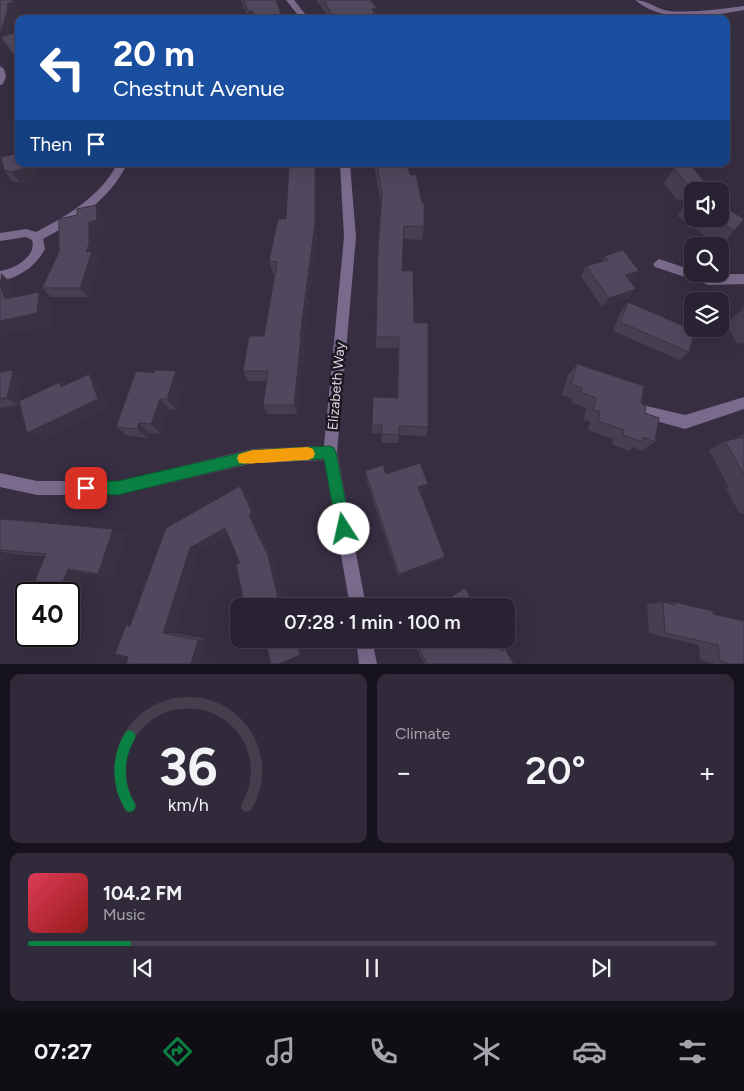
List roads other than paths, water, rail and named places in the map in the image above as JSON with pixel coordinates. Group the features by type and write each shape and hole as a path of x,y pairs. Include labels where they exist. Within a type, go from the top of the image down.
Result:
{"street":[{"path":"290,0 302,15"},
{"path":"639,0 665,13 711,13 744,8"},
{"path":"0,69 2,76 0,82"},
{"path":"0,237 26,233 37,237 62,225 90,204 118,173 121,167"},
{"name":"Elizabeth Way","path":"345,167 350,237 330,453 357,598"},
{"path":"0,276 6,276 26,265 38,250 37,237"},
{"path":"659,264 709,280 744,278"},
{"path":"638,410 685,422 744,403"},
{"path":"0,480 37,488 118,488 253,456 330,453"},
{"path":"365,648 368,664"}]}
